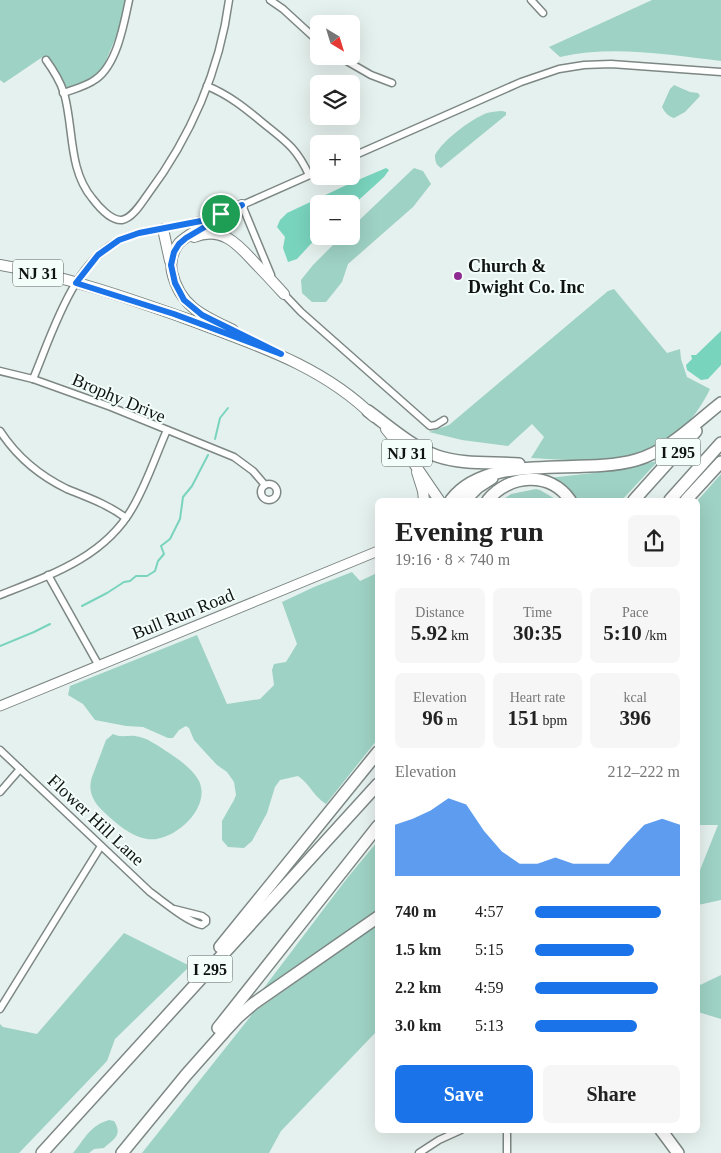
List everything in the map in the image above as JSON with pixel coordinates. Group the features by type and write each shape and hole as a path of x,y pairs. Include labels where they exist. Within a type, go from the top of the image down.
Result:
{"highway":[{"path":"453,498 464,487 478,478 492,473 510,470 616,465 648,456 677,440 721,404"},
{"name":"I 295","path":"636,498 721,404"},
{"path":"368,411 416,445 442,458 571,468"},
{"name":"I 295","path":"672,498 721,443"},
{"path":"688,498 721,462"},
{"path":"467,498 484,483 510,470"},
{"path":"490,498 506,485 517,480 530,479 555,486 568,498"},
{"path":"103,1088 375,756"},
{"name":"I 295","path":"42,1153 375,787"},
{"name":"I 295","path":"122,1153 186,1075 194,1059 375,830"},
{"path":"186,1075 244,1012 375,919"},
{"path":"663,1133 678,1153"}],"main road":[{"path":"172,265 176,248 184,239 242,205"},
{"path":"163,229 178,290 193,308 202,315 281,354"},
{"path":"172,265 180,246 192,238 208,233 222,235 239,245 284,294"},
{"name":"NJ 31","path":"0,265 76,283 174,314 281,354 328,380 368,411 396,440 438,498"},
{"path":"413,462 424,498"}],"street":[{"path":"63,92 95,80 107,68 116,48 129,0"},
{"path":"46,60 55,72 63,92 75,162 83,184 101,208 114,218 122,220 134,212 154,186 187,132 207,86 219,48 229,0"},
{"path":"270,0 283,9 310,34"},
{"path":"531,0 543,13"},
{"path":"360,152 521,82 559,69 584,65 611,64 721,72"},
{"path":"354,65 371,75 392,83"},
{"path":"33,379 67,298 94,259 114,242 134,234 211,218 309,175 296,153 283,138 234,98 207,86"},
{"path":"242,205 270,272 284,294 301,312 430,426 444,420"},
{"name":"Brophy Drive","path":"0,371 33,379 111,407 167,430 139,497 126,518 109,538 88,556 48,575 1,593"},
{"path":"167,430 234,458 253,470 265,485"},
{"path":"0,431 28,464 40,474 69,489 101,502 126,518"},
{"name":"Bull Run Road","path":"0,706 375,552"},
{"path":"48,575 99,666"},
{"name":"Flower Hill Lane","path":"0,750 150,892 174,909"},
{"path":"0,792 20,769"},
{"path":"0,1009 101,846"},
{"path":"419,1153 454,1133"},
{"path":"507,1133 507,1153"}],"shaded area":[{"path":"0,0 130,0 99,77 67,90 44,56 4,83 0,80"},
{"path":"652,0 721,0 721,61 620,51 580,53 560,57 549,47"},
{"path":"674,85 690,92 698,93 700,96 685,112 674,118 667,114 662,107 670,89"},
{"path":"502,111 506,112 506,115 441,168 438,166 435,155 444,143 466,125 481,116"},
{"path":"386,168 389,170 360,199 360,195 325,195 347,185 360,185 360,179"},
{"path":"414,168 423,171 431,184 413,207 348,264 342,282 326,302 312,302 302,293 301,280 333,245 360,245 360,219"},
{"path":"310,202 310,245 297,259 288,262 283,248 285,237 277,227 280,220 287,213"},
{"path":"614,289 667,353 680,349 687,377 710,389 695,414 677,433 657,446 635,454 611,459 559,460 531,458 544,437 532,424 508,446 462,440 429,432 449,425 608,291"},
{"path":"721,331 721,365 708,379 701,380 687,370 686,365 692,359 691,355 696,355"},
{"path":"658,461 624,498 573,498 549,478 593,473"},
{"path":"721,474 721,900 700,905 700,870 718,825 700,825 700,498"},
{"path":"536,489 554,498 505,498 511,494"},
{"path":"352,572 360,581 375,574 375,743 326,804 298,776 280,780 275,787 267,813 252,841 244,848 228,847 222,840 222,821 236,795 234,782 227,772 217,765 194,740 189,728 186,726 179,730 173,738 168,738 143,727 95,720 83,704 68,695 70,686 197,635 227,704 260,699 274,685 272,670 274,664 286,662 297,644 282,602"},
{"path":"113,734 139,737 151,742 180,760 199,781 202,791 200,802 188,822 178,830 157,839 141,837 119,825 101,809 92,797 90,788 92,777 106,740"},
{"path":"375,844 375,913 257,997"},
{"path":"375,926 375,1033 281,1131 269,1153 142,1153 254,1012"},
{"path":"124,933 190,966 115,1039 107,1061 19,1153 0,1153 0,1024 3,1027 37,1034"},
{"path":"721,975 721,1019 700,1013 700,985"},
{"path":"109,1120 114,1121 118,1130 111,1142 104,1148 94,1149 89,1153 73,1153 92,1129"}],"waterway":[{"path":"215,439 220,418 228,408"},
{"path":"82,606 136,576 147,576 155,571 158,561 164,554 161,546 170,539 180,519 183,497 192,486 208,455"},
{"path":"0,646 50,624"}],"place":[{"name":"Church & Dwight Co. Inc","path":"458,276"}],"route":[{"path":"242,205 179,244 174,252 171,265 176,287 184,300 199,313 281,354 174,314 76,283 98,255 114,242 134,234 201,221 221,214 242,205"}]}
